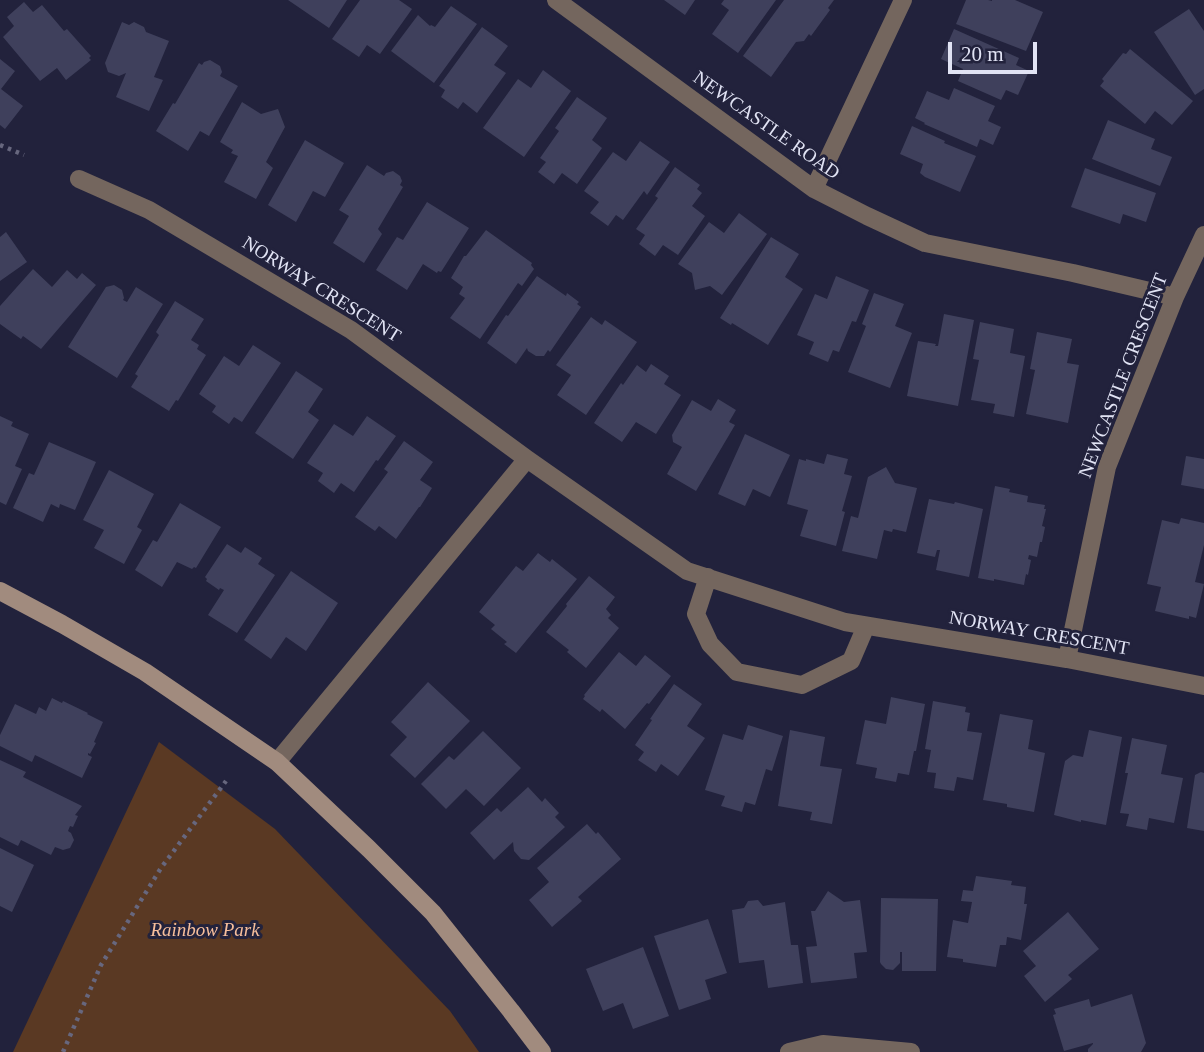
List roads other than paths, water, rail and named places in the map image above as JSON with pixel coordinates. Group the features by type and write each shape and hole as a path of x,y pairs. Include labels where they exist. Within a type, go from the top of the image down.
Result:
{"street":[{"name":"NEWCASTLE ROAD","path":"556,0 814,189 867,216 925,243 1175,297"},
{"path":"814,189 902,0"},
{"name":"NORWAY CRESCENT","path":"79,179 149,210 351,330 527,459 687,571 845,622 1067,659 1204,686"},
{"name":"NEWCASTLE CRESCENT","path":"1067,659 1107,467 1175,297 1204,235"},
{"path":"277,762 527,459"},
{"path":"708,577 696,614 710,644 737,672 802,685 851,661 866,626"},
{"path":"0,591 145,672 277,762 433,914 542,1052"},
{"path":"789,1052 823,1044 911,1052"}],"park label":[{"name":"Rainbow Park","path":"205,931"}]}
